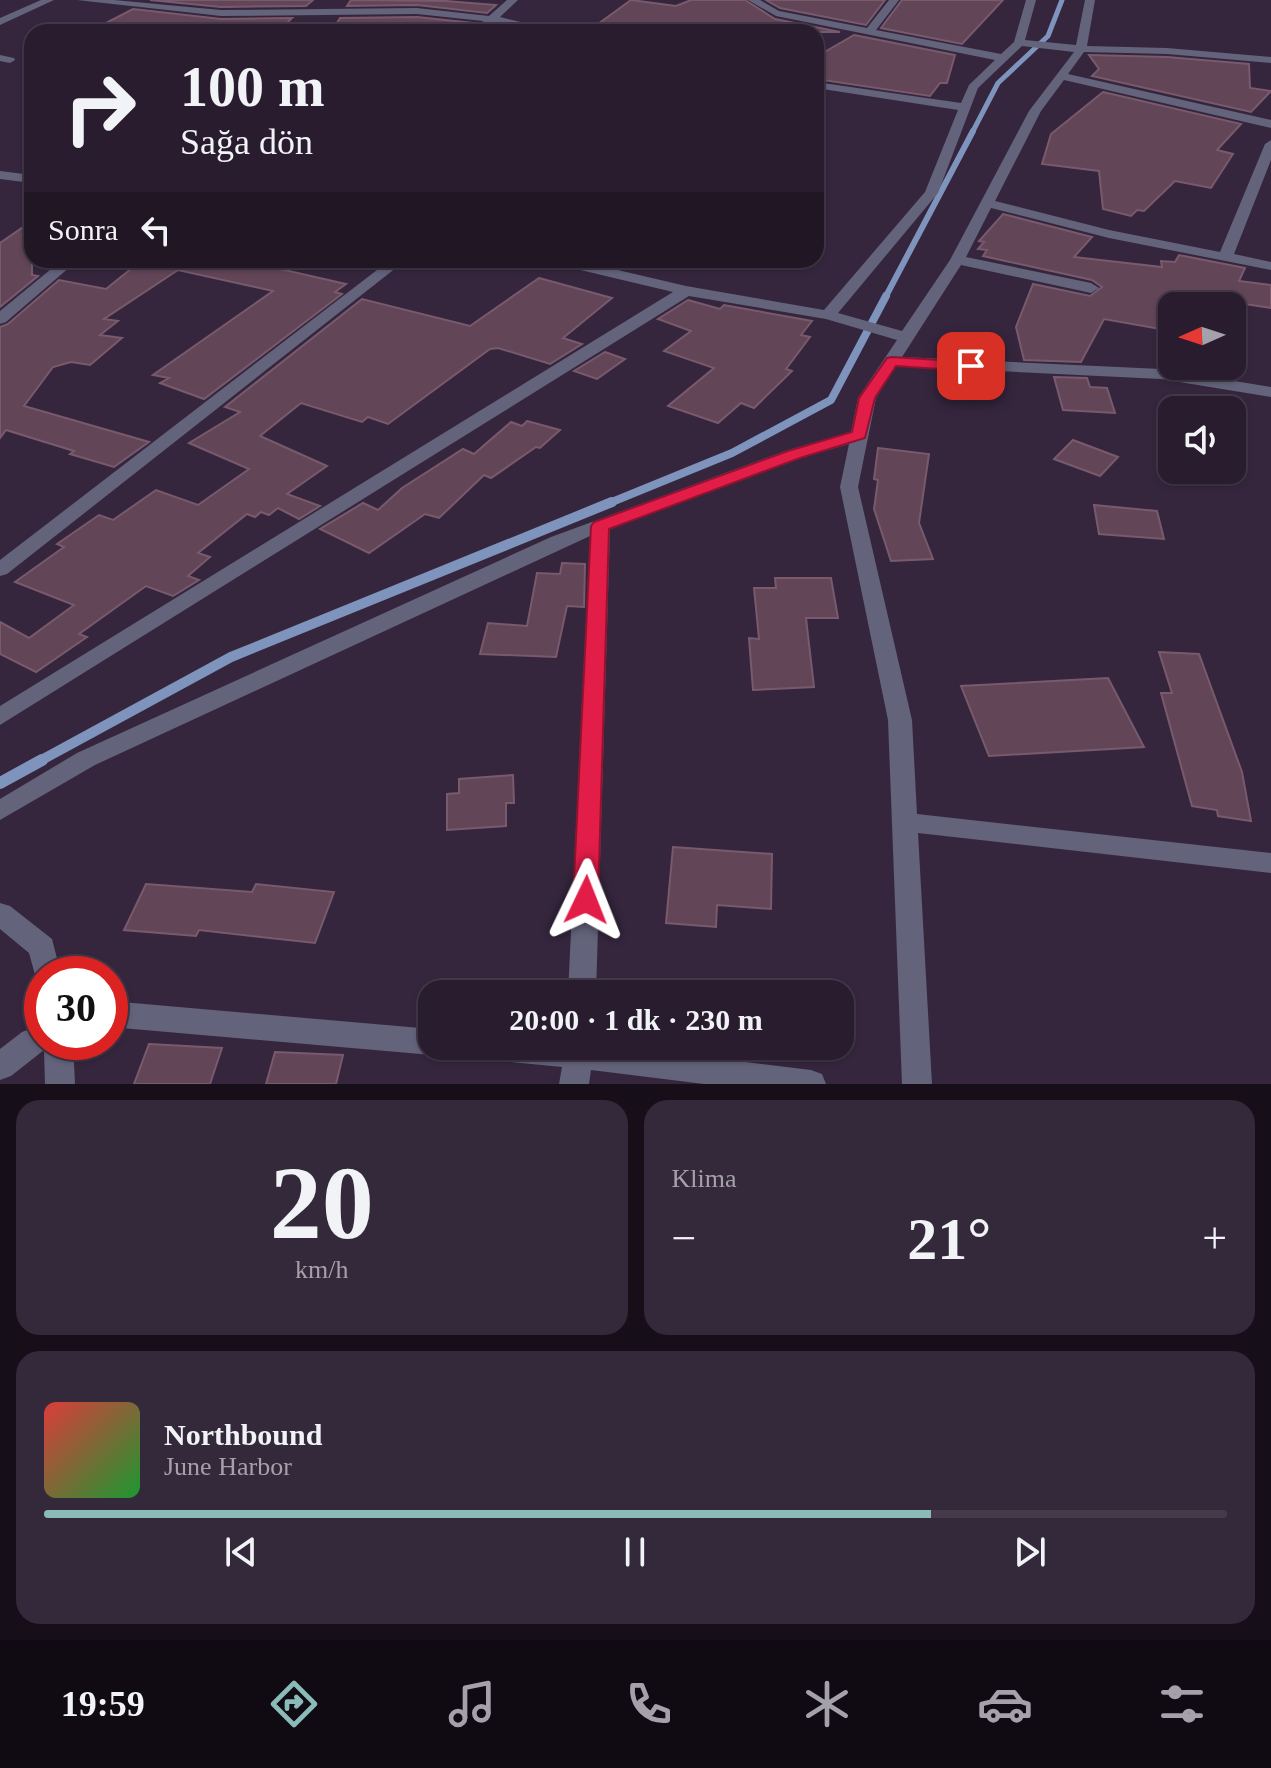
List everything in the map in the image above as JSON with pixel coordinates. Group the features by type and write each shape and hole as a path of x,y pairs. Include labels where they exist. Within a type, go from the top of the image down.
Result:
{"street":[{"path":"0,22 49,0"},
{"path":"82,0 221,13 417,11 513,24"},
{"path":"486,24 513,0"},
{"path":"753,0 776,13 1004,58"},
{"path":"870,31 894,0"},
{"path":"1024,43 1031,0"},
{"path":"917,1084 900,720 849,487 867,398 892,361 902,336 957,260 1035,111 1061,76 1074,49 1090,0"},
{"path":"828,315 931,193 973,87 1024,43 1074,49 1167,51 1271,60"},
{"path":"1061,76 1271,124"},
{"path":"824,86 965,107"},
{"path":"1225,258 1271,144"},
{"path":"0,175 24,178"},
{"path":"987,203 1109,234 1271,266"},
{"path":"957,260 1091,288"},
{"path":"0,319 61,268"},
{"path":"0,570 389,268"},
{"path":"590,268 686,291 828,315 902,336"},
{"path":"0,717 686,291"},
{"path":"892,361 1161,374 1271,392"},
{"path":"0,811 86,759 558,541 794,454 860,435"},
{"path":"583,980 600,526"},
{"path":"906,822 1271,863"},
{"path":"0,914 42,947 44,956"},
{"path":"128,1016 418,1041"},
{"path":"0,1067 24,1048"},
{"path":"59,1060 60,1084"},
{"path":"574,1084 578,1060"},
{"path":"648,1060 811,1084"}],"building":[{"path":"150,0 313,0 306,6 221,7"},
{"path":"351,0 496,5 487,13 417,5 347,6"},
{"path":"631,0 676,6 691,0 745,0 775,19 800,24 598,24"},
{"path":"766,0 885,0 866,25 780,8"},
{"path":"902,0 1003,0 962,44 881,28"},
{"path":"133,9 221,19 292,18 286,24 104,24"},
{"path":"417,17 474,23 336,24 340,18"},
{"path":"854,35 955,55 947,83 940,83 930,96 824,80 824,52"},
{"path":"1089,55 1249,64 1250,88 1271,91 1251,112 1092,76 1099,69"},
{"path":"1103,92 1241,124 1217,150 1233,154 1211,188 1175,181 1144,211 1137,210 1131,216 1103,209 1099,171 1042,164 1051,134"},
{"path":"1003,214 1092,237 1074,257 1162,267 1161,261 1175,262 1179,255 1245,268 1239,281 1271,285 1271,308 1246,304 1246,292 1158,292 1158,329 1104,319 1081,362 1024,360 1016,327 1033,284 1090,296 1102,287 1092,280 983,256 987,250 978,249 984,242 979,241"},
{"path":"24,226 24,268 32,268 32,275 38,276 0,307 0,243"},
{"path":"132,268 276,268 346,284 335,292 342,294 204,399 160,383 169,378 153,375 273,291 178,270 104,319 118,321 100,335 122,338 90,365 71,362 53,367 24,406 149,442 114,467 6,430 0,438 0,327 8,324 59,280 106,289"},
{"path":"539,278 612,298 563,338 582,344 550,364 498,348 490,349 388,424 368,417 362,422 301,403 260,436 327,466 287,494 320,506 299,519 278,508 269,515 261,512 255,517 247,514 198,553 210,557 188,576 199,580 173,596 146,586 79,634 87,637 36,672 0,654 0,622 29,638 74,605 15,582 64,547 57,544 99,515 113,520 156,490 198,505 249,469 189,443 240,412 225,407 362,299 470,326"},
{"path":"688,300 720,309 724,305 812,321 801,335 810,337 786,369 792,371 754,408 741,403 718,423 668,406 714,368 664,351 691,331 658,319"},
{"path":"605,352 625,359 597,379 574,371"},
{"path":"1054,377 1087,378 1090,387 1107,388 1115,413 1063,410"},
{"path":"527,421 560,430 540,448 536,447 491,478 484,475 439,518 425,514 369,553 320,529 363,503 378,510 402,488 463,449 474,454 511,422 522,426"},
{"path":"1073,440 1118,457 1100,476 1054,459"},
{"path":"878,448 929,454 919,523 933,559 891,561 874,509"},
{"path":"1094,505 1157,511 1164,539 1099,534"},
{"path":"562,563 585,564 584,607 567,606 556,657 480,654 488,623 527,626 537,573 560,574"},
{"path":"775,578 831,578 838,618 806,618 814,687 753,690 749,638 759,639 754,588 776,588"},
{"path":"1159,652 1199,654 1242,772 1251,821 1218,816 1217,810 1192,806 1161,693 1172,693"},
{"path":"1108,678 1144,747 989,756 961,686"},
{"path":"513,775 514,803 506,803 506,826 447,830 447,794 459,793 459,779"},
{"path":"673,847 772,854 771,909 717,905 716,927 666,923"},
{"path":"146,884 252,892 256,884 334,892 315,943 199,930 196,936 124,930"},
{"path":"149,1044 222,1048 210,1084 134,1084"},
{"path":"275,1052 343,1055 336,1084 266,1084"}],"waterway":[{"path":"972,133 998,83 1048,36 1062,0"},
{"path":"885,298 973,131"},
{"path":"607,504 732,453 831,400 886,296"},
{"path":"38,762 231,657 612,502"},
{"path":"0,783 42,760"}],"route":[{"path":"586,900 600,526 794,454 860,435 867,398 892,361 971,366"}]}
